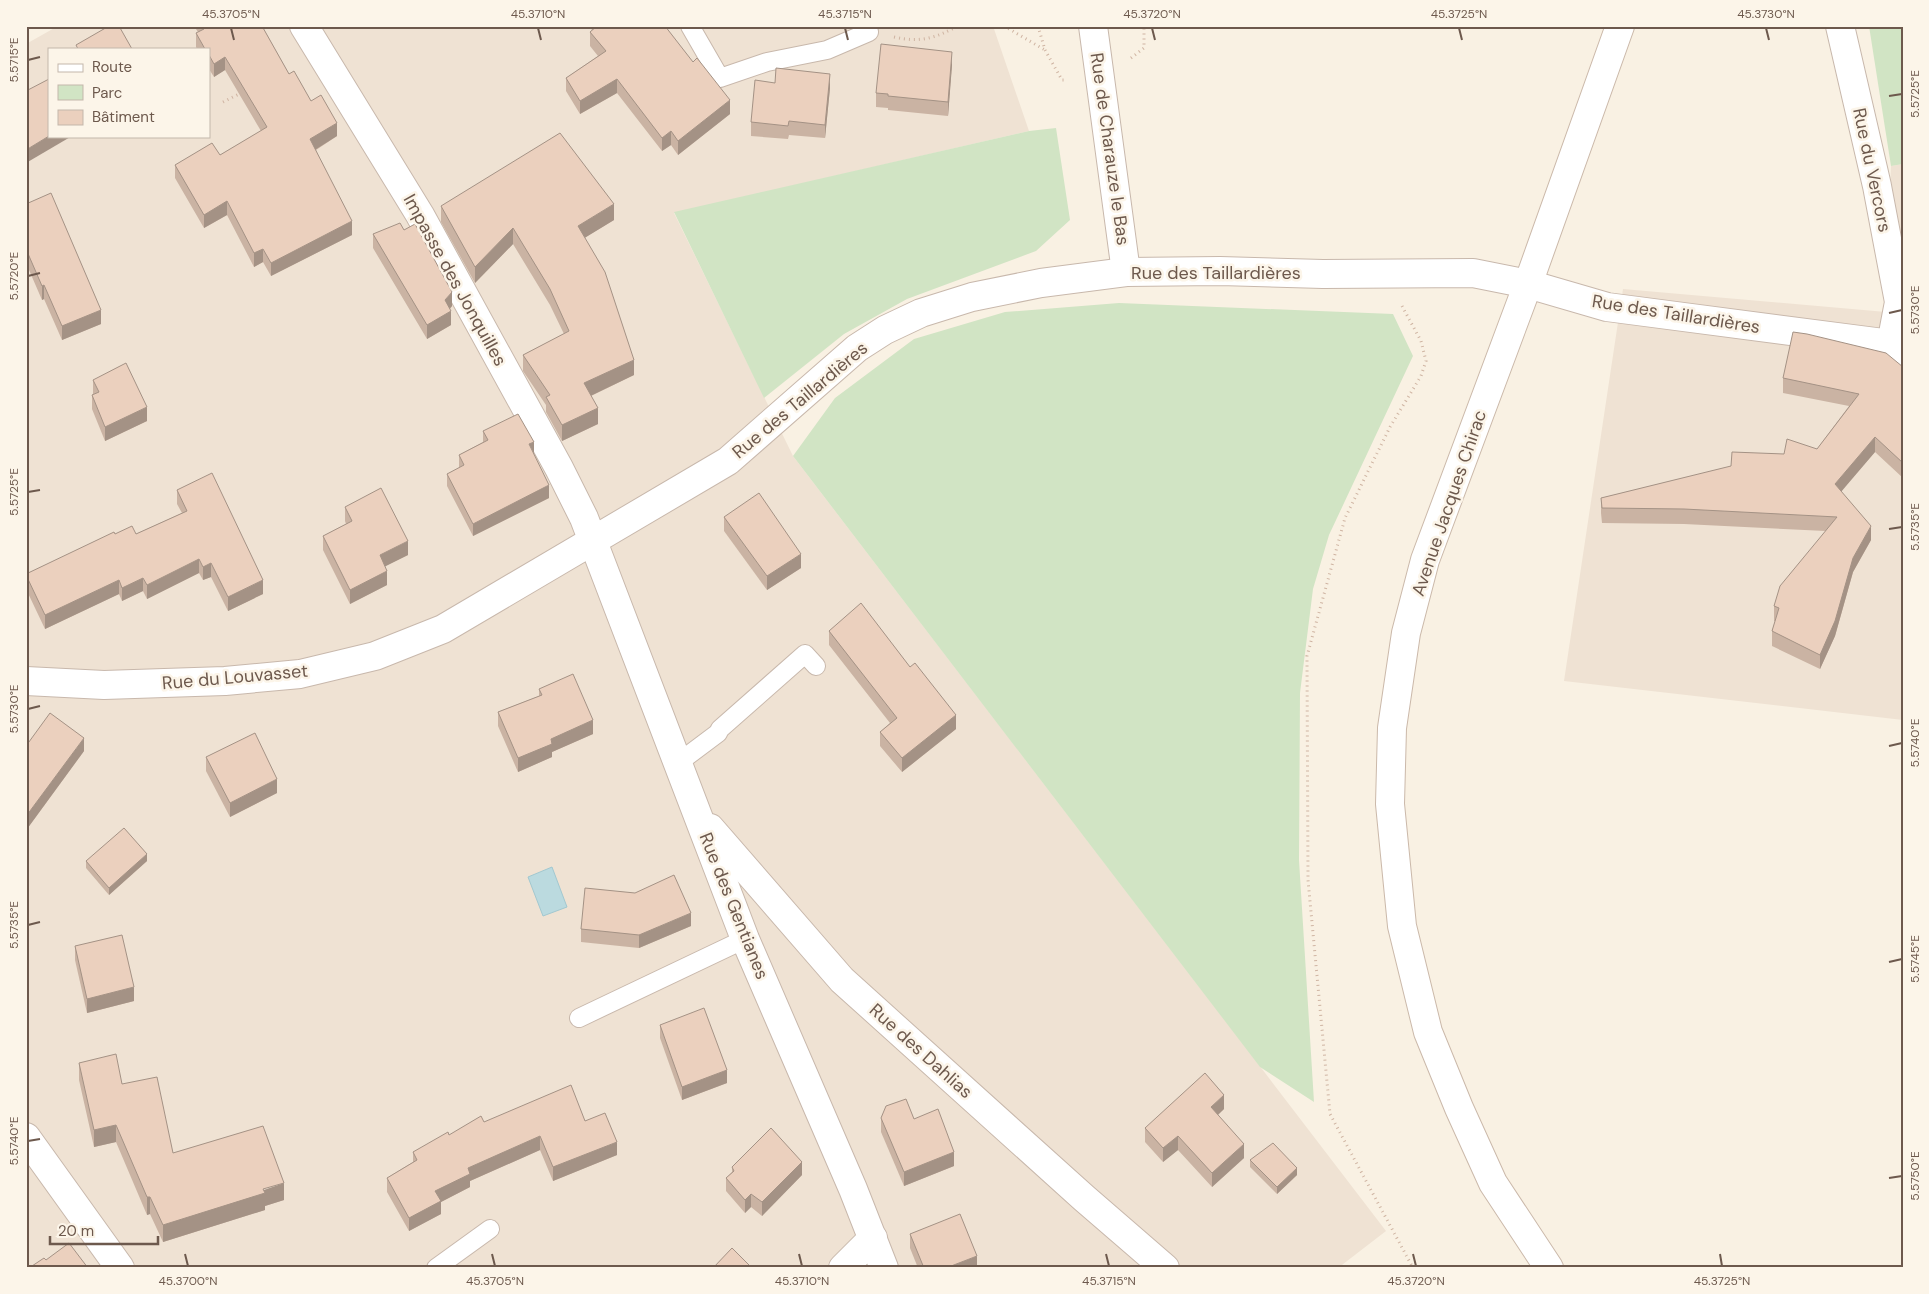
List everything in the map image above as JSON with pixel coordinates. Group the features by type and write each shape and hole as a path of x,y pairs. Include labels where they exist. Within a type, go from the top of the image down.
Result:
{"street":[{"name":"Impasse des Jonquilles","path":"304,26 420,215 559,468 593,541"},
{"name":"Rue de Charauze le Bas","path":"1094,26 1126,272"},
{"name":"Avenue Jacques Chirac","path":"1549,1268 1493,1183 1459,1108 1428,1032 1402,926 1390,804 1393,718 1406,633 1425,560 1528,284 1620,26"},
{"name":"Rue du Vercors","path":"1840,26 1877,186 1899,302 1897,352"},
{"name":"Rue des Taillardières","path":"593,541 617,525 728,461 857,348 885,330 921,313 972,297 1041,283 1126,272 1473,273 1528,284 1607,307 1897,352"},
{"name":"Rue du Louvasset","path":"26,681 104,685 225,681 300,674 375,656 442,629 593,541"},
{"name":"Rue des Gentianes","path":"593,541 745,939 853,1189 884,1268"},
{"name":"Rue des Dahlias","path":"697,813 842,980 1084,1198 1165,1268"},
{"path":"26,1137 120,1268"},
{"path":"843,1268 873,1238"}],"lane":[{"path":"690,26 720,78 766,62 827,50 868,29"},
{"path":"678,763 718,733 720,729 805,654 816,666"},
{"path":"579,1018 745,939"},
{"path":"436,1268 490,1229"}],"path":[{"path":"868,29 908,40 934,38 958,26"},
{"path":"1004,26 1045,50"},
{"path":"223,102 247,89"},
{"path":"1400,303 1421,341 1426,361 1421,376 1390,427 1345,518 1307,656 1308,880 1330,1114 1413,1268"}],"shaded area":[{"path":"58,26 993,26 1029,131 674,213 793,456 1386,1231 1338,1268 26,1268 26,44"},
{"path":"1903,164 1903,720 1564,681 1623,289 1886,312 1891,166"}],"green space":[{"path":"1869,26 1903,26 1903,164 1891,166"},
{"path":"1056,128 1070,220 1036,251 907,299 844,334 764,398 674,212 1029,131"},
{"path":"1119,303 1393,314 1413,356 1329,535 1313,589 1300,693 1299,860 1314,1102 1260,1067 793,456 835,398 914,339 1005,312"}],"water":[{"path":"552,867 567,907 543,916 528,877"}],"building":[{"path":"109,26 119,26 131,48 78,48 76,45"},
{"path":"202,26 262,26 289,74 294,71 311,101 321,95 337,123 310,139 352,221 271,263 263,249 254,253 227,201 204,215 175,165 212,143 220,155 267,127 225,57 214,64 210,57 210,48 204,48 196,33 204,29"},
{"path":"597,26 665,26 693,62 697,58 730,100 678,141 671,131 662,138 617,79 580,101 566,78 606,51 590,32"},
{"path":"881,44 952,52 948,102 876,93"},
{"path":"776,68 830,74 825,125 789,121 788,126 751,122 755,80 775,83"},
{"path":"48,80 48,137 26,150 26,91"},
{"path":"560,133 614,204 578,226 605,272 634,360 584,383 598,408 562,425 546,397 550,395 523,355 569,331 550,289 513,228 475,267 441,206"},
{"path":"51,193 101,310 62,326 26,249 26,204"},
{"path":"400,223 404,230 415,224 452,292 445,300 451,311 427,325 373,234"},
{"path":"1793,332 1886,353 1903,367 1903,463 1875,437 1835,484 1871,526 1853,558 1835,621 1820,655 1772,631 1779,608 1774,606 1780,586 1837,517 1684,509 1602,508 1601,498 1731,466 1732,452 1784,454 1787,439 1817,449 1859,394 1783,378"},
{"path":"126,363 147,407 105,427 92,395 99,392 93,380"},
{"path":"518,414 534,442 529,444 549,485 473,524 447,474 464,465 459,455 488,440 483,431"},
{"path":"212,473 263,580 228,597 211,563 203,567 199,559 147,585 143,578 122,588 119,580 45,615 26,574 114,532 115,534 132,526 136,534 187,511 177,490"},
{"path":"381,488 408,541 380,555 387,571 350,590 323,536 352,521 345,507"},
{"path":"759,493 801,554 767,576 724,517"},
{"path":"861,603 910,667 915,663 956,715 902,758 880,732 897,718 829,631"},
{"path":"573,674 593,720 551,739 552,744 518,758 498,712 542,695 539,689"},
{"path":"50,713 84,738 27,815 26,746"},
{"path":"255,733 277,779 230,803 206,757"},
{"path":"124,828 147,854 109,888 86,861"},
{"path":"674,875 691,913 639,935 581,929 585,888 635,893"},
{"path":"122,935 134,987 87,999 75,946"},
{"path":"704,1008 727,1070 682,1087 660,1025"},
{"path":"116,1054 122,1084 157,1077 173,1153 263,1126 284,1183 263,1189 265,1193 163,1225 150,1197 147,1197 116,1125 94,1130 79,1063"},
{"path":"1205,1073 1224,1095 1211,1107 1244,1144 1212,1173 1178,1136 1163,1148 1145,1128"},
{"path":"571,1085 585,1121 605,1113 617,1142 553,1167 540,1136 468,1168 470,1174 435,1191 441,1201 409,1218 387,1178 417,1160 413,1152 448,1132 449,1135 481,1116 484,1122"},
{"path":"906,1099 914,1119 938,1109 954,1152 904,1172 881,1118 886,1106"},
{"path":"771,1128 802,1162 762,1202 751,1194 745,1200 726,1178 734,1171 732,1167"},
{"path":"1273,1143 1297,1168 1277,1187 1250,1160"},
{"path":"960,1214 977,1256 946,1268 924,1268 910,1234"},
{"path":"69,1243 88,1268 29,1268 44,1258 46,1260"},
{"path":"732,1248 752,1268 713,1268"}]}
